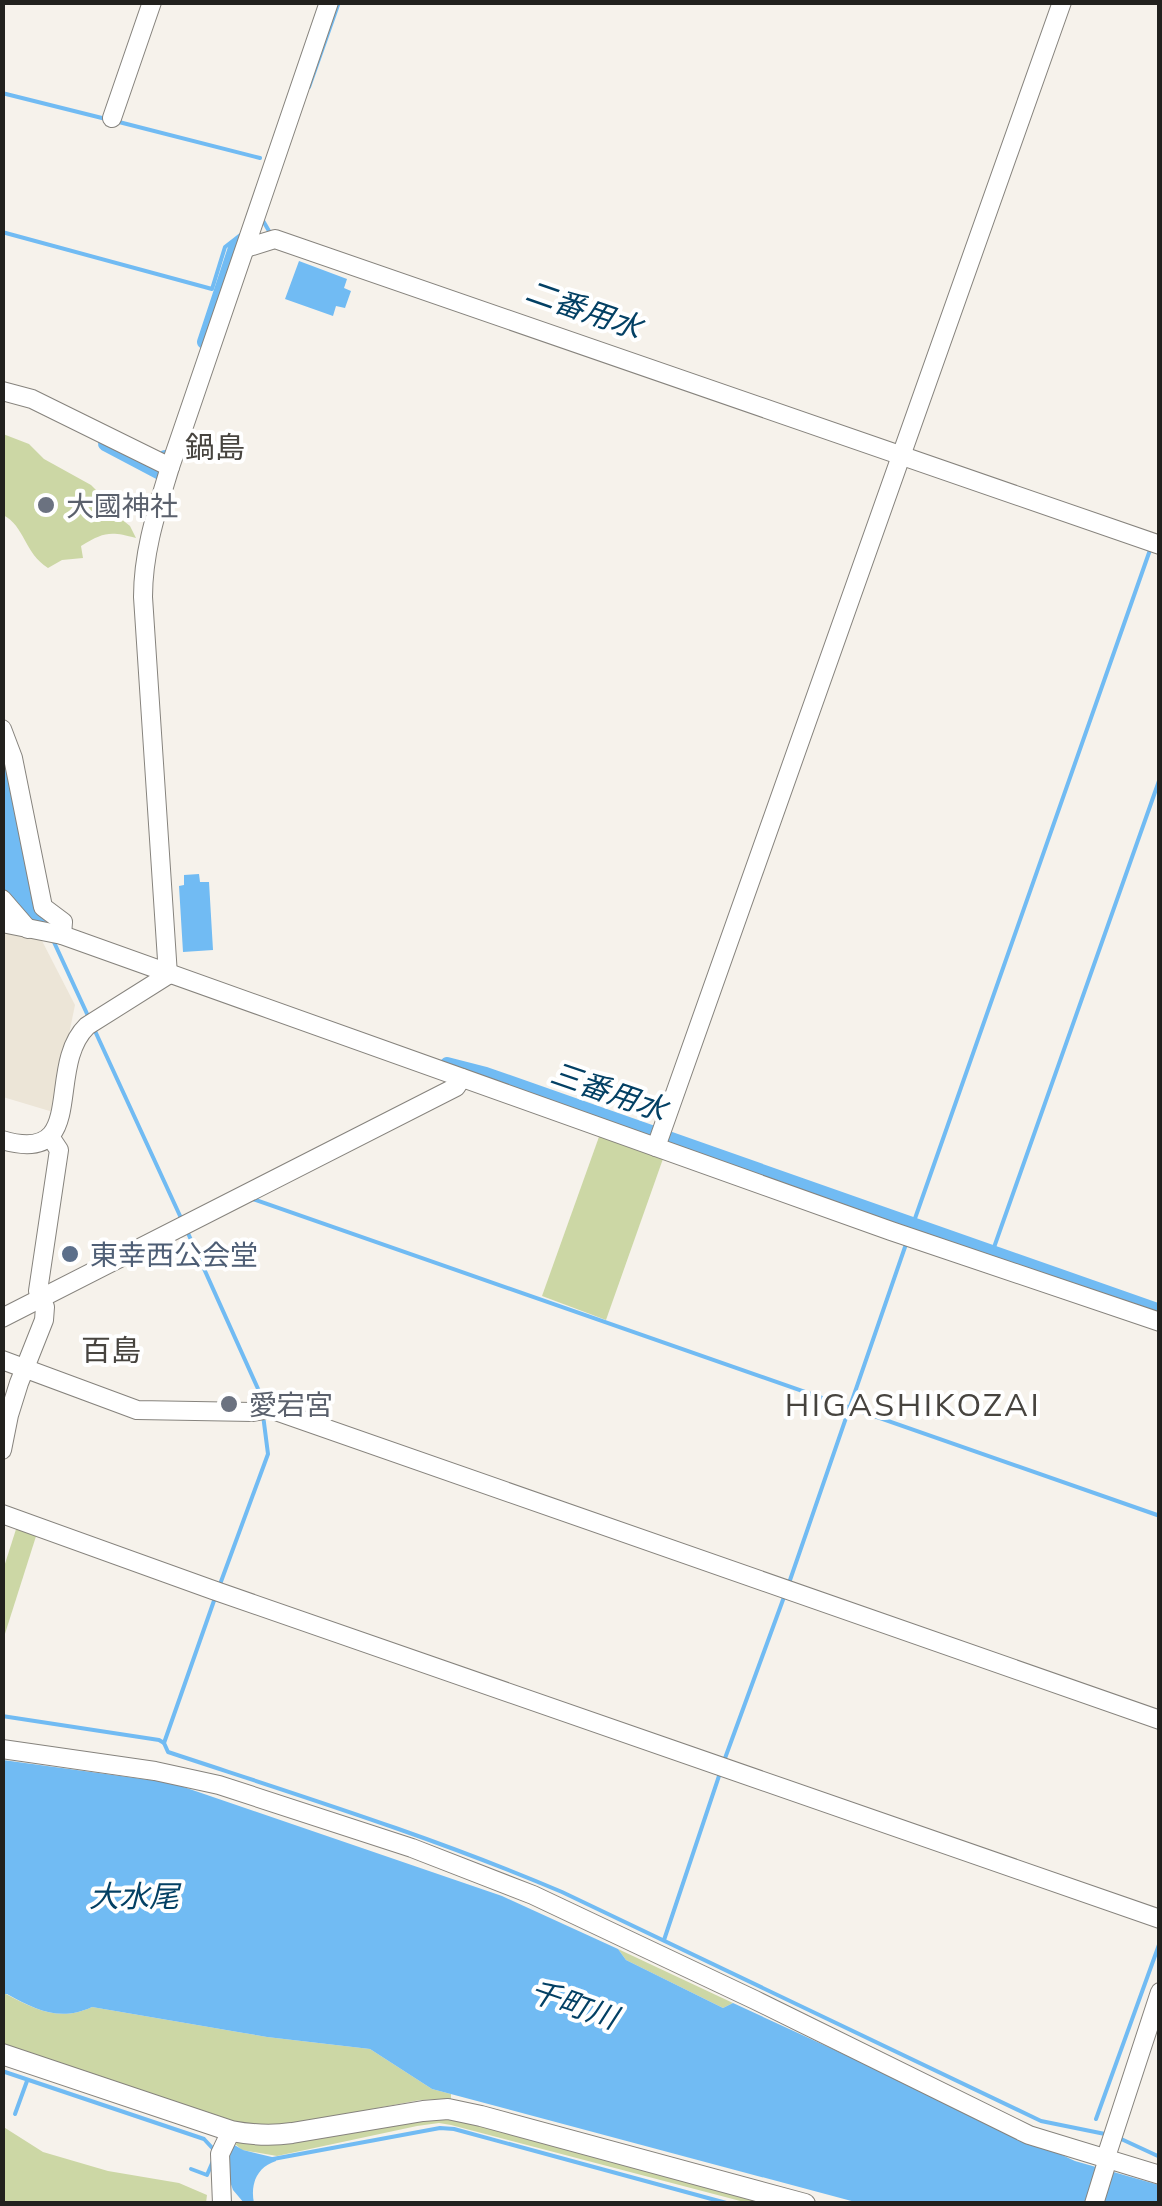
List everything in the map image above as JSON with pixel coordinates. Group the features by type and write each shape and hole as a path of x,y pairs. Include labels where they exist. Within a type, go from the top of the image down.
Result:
{"main road":[{"path":"2,2054 225,2142 448,2110 804,2204"}],"street":[{"path":"112,118 152,2"},
{"path":"167,968 142,597 149,540 164,464 246,248 329,2"},
{"path":"656,1147 1062,2"},
{"path":"246,248 275,239 1160,545"},
{"path":"2,392 32,399 164,464"},
{"path":"2,729 14,758 43,907 63,922 52,931"},
{"path":"2,899 52,931"},
{"path":"2,923 52,931 167,968 891,1231 1160,1322"},
{"path":"2,1140 28,1146 51,1138 78,1034 167,968"},
{"path":"2,1318 43,1303 456,1087 462,1078"},
{"path":"2,1450 9,1415 44,1320 38,1291 59,1150 51,1138"},
{"path":"2,1360 138,1410 261,1410 1160,1720"},
{"path":"2,1514 1160,1919"},
{"path":"2,1749 155,1770 219,1785 412,1848 533,1895 1029,2135 1160,2175"},
{"path":"1094,2204 1160,1992"},
{"path":"225,2142 222,2197 237,2204"}],"shaded area":[{"path":"3,926 39,935 75,1005 53,1112 3,1097"}],"green space":[{"path":"3,434 29,444 44,459 91,485 130,526 136,538 102,535 81,546 83,558 62,560 48,568 40,562 16,526 3,515"},
{"path":"600,1134 664,1156 606,1320 542,1296"},
{"path":"18,1523 38,1530 3,1640 3,1570"},
{"path":"618,1949 733,2003 723,2008 626,1960"},
{"path":"3,1994 59,2014 92,2007 267,2037 370,2049 432,2089 451,2094 451,2099 420,2100 287,2125 229,2124 3,2047"},
{"path":"446,2116 775,2203 748,2203 439,2123 277,2156 242,2150 235,2144"},
{"path":"2,2126 43,2152 108,2171 179,2183 207,2195 206,2203 3,2203"}],"water":[{"path":"299,261 347,279 344,288 351,291 345,308 336,306 333,316 285,299"},
{"path":"2,745 57,924 36,928 3,892"},
{"path":"199,874 200,882 209,882 213,950 183,952 179,886 184,885 184,875"},
{"name":"大水尾","path":"3,1760 172,1783 502,1896 618,1949 626,1960 723,2008 733,2003 1075,2161 1159,2185 1159,2203 859,2203 432,2089 370,2049 267,2037 92,2007 69,2014 38,2009 3,1994"},
{"path":"224,2139 243,2150 276,2158 256,2177 254,2203 244,2203 233,2190"}],"waterway":[{"path":"309,87 339,2"},
{"path":"2,93 106,119"},
{"path":"115,121 260,158"},
{"path":"262,219 269,231"},
{"path":"2,232 212,289 225,247 243,233"},
{"name":"二番用水","path":"204,342 235,248 240,246"},
{"name":"二番用水","path":"105,444 160,473 165,457"},
{"path":"912,1227 1150,550"},
{"path":"992,1253 1160,778"},
{"path":"53,940 89,1018"},
{"path":"95,1031 181,1218"},
{"name":"三番用水","path":"447,1064 486,1074 1160,1311"},
{"path":"253,1199 1160,1516"},
{"path":"187,1231 262,1405"},
{"path":"789,1583 905,1247"},
{"path":"219,1587 268,1454 263,1415"},
{"path":"216,1595 164,1743 168,1752 513,1872 1041,2121 1110,2135"},
{"path":"724,1761 784,1597"},
{"path":"2,1716 164,1743"},
{"path":"664,1940 721,1770"},
{"path":"1096,2119 1160,1942"},
{"path":"2,2071 204,2139 216,2152"},
{"path":"15,2114 27,2081"},
{"path":"273,2159 440,2128 454,2129 730,2204"},
{"path":"1119,2138 1160,2157"},
{"path":"191,2169 207,2175 213,2161"}],"place":[{"name":"大國神社","path":"46,505"},
{"name":"東幸西公会堂","path":"70,1254"},
{"name":"愛宕宮","path":"229,1404"}],"district":[{"name":"鍋島","path":"215,447"},
{"name":"百島","path":"111,1350"},
{"name":"HIGASHIKOZAI","path":"913,1404"}],"water label":[{"name":"千町川","path":"574,2004"}]}
